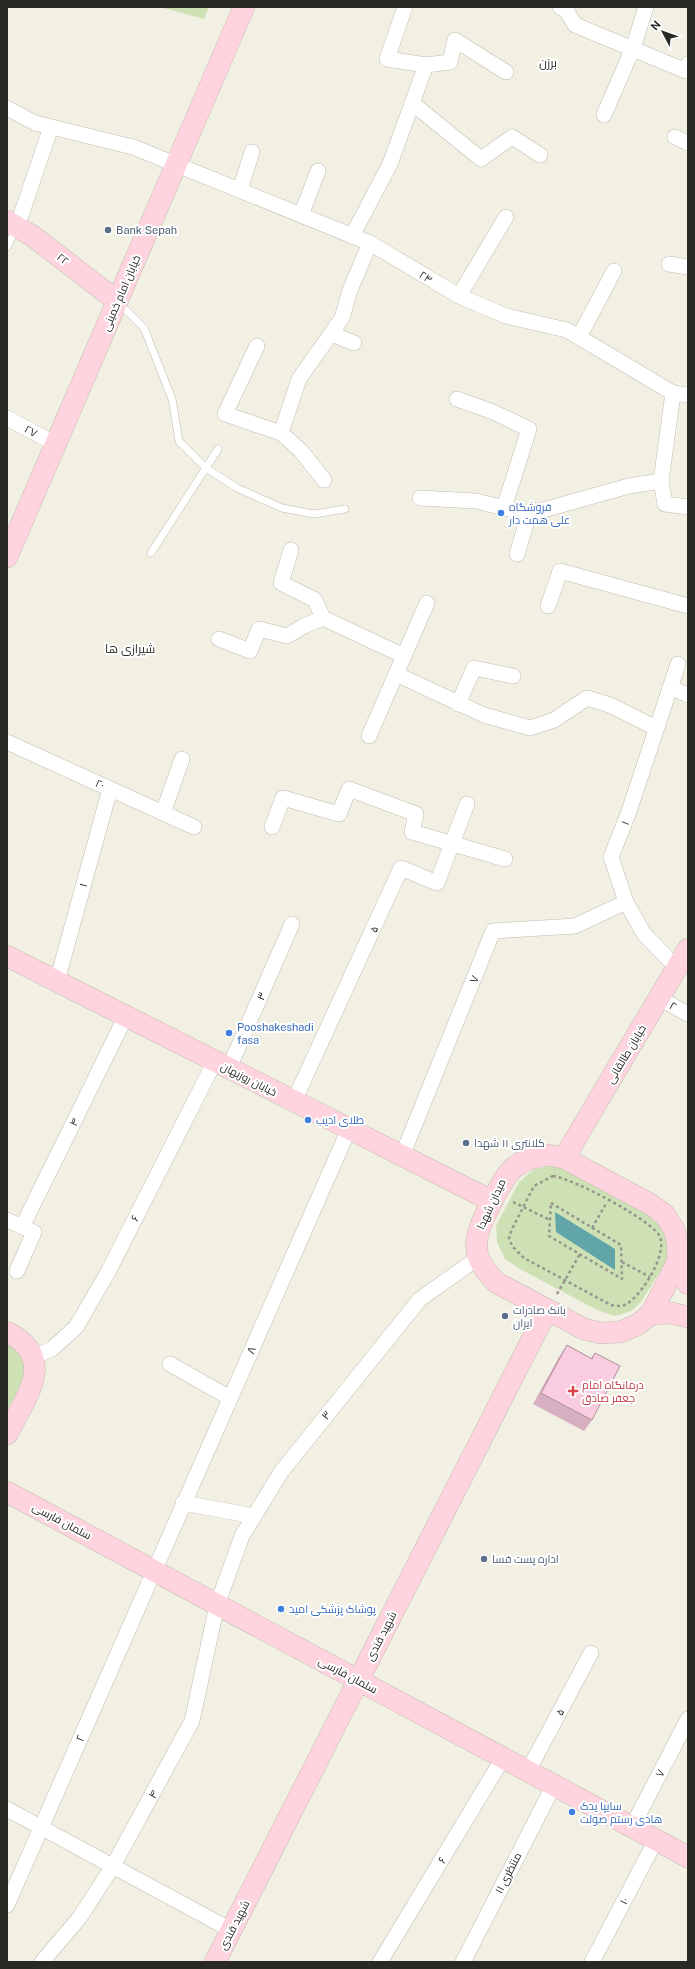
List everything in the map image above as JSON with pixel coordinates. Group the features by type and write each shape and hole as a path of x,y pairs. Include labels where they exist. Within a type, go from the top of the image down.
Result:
{"street":[{"name":"خیابان امام خمینی","path":"7,557 244,7"},
{"path":"405,7 387,59 426,65 450,62 455,40 506,72"},
{"path":"560,7 566,10 575,25 686,71 688,64"},
{"path":"604,115 633,48 646,7"},
{"path":"352,236 390,164 426,65"},
{"path":"412,103 481,159 512,137 540,155"},
{"name":"۲۴","path":"7,108 35,124 132,147 370,243 459,296 506,316 567,330 672,393"},
{"path":"12,224 51,127"},
{"path":"240,190 252,152"},
{"path":"301,215 318,171"},
{"path":"459,296 506,217"},
{"name":"۲۲","path":"12,224 34,237 117,301"},
{"path":"281,433 299,379 342,318 350,290 370,243"},
{"path":"669,264 688,267"},
{"path":"579,337 614,271"},
{"path":"332,334 354,343"},
{"path":"257,346 225,414 281,433 301,451 324,480"},
{"path":"688,395 672,393 661,481 665,504 688,507"},
{"path":"457,399 493,412 529,429 504,508"},
{"name":"۲۷","path":"7,418 56,444"},
{"path":"420,498 476,501 529,514 629,486 661,481"},
{"path":"517,554 529,514"},
{"path":"291,550 281,583 314,600 323,618 404,656"},
{"path":"548,606 560,570 688,606"},
{"path":"369,736 427,603"},
{"path":"219,639 250,651 259,629 287,636 304,626 323,618"},
{"name":"۱","path":"677,968 644,934 626,902 611,857 628,814 678,664"},
{"path":"458,704 474,668 513,676"},
{"path":"396,674 484,715 530,728 554,720 587,698 610,705 656,728"},
{"path":"670,687 688,694"},
{"name":"۲۰","path":"7,742 194,827"},
{"path":"163,813 182,759"},
{"name":"۱","path":"57,981 110,789"},
{"path":"272,827 283,798 339,814 349,789 416,814 412,832 452,845 505,859"},
{"name":"۵","path":"294,1101 401,868 437,883 467,804"},
{"name":"۷","path":"402,1156 494,931 575,926 626,902"},
{"name":"۳","path":"222,1065 292,924"},
{"name":"خیابان طالقانی","path":"564,1158 688,949"},
{"name":"خیابان روزبهان","path":"7,956 402,1156 501,1201"},
{"name":"۲","path":"659,998 688,1014"},
{"name":"۴","path":"22,1227 126,1016"},
{"name":"۶","path":"34,1357 52,1349 76,1327 107,1274 222,1065"},
{"name":"۸","path":"154,1570 349,1129"},
{"name":"میدان شهدا","path":"548,1155 564,1158 613,1193 650,1204 664,1214 675,1234 678,1246 677,1263 651,1314 637,1325 625,1330 601,1333 584,1329 497,1283 486,1272 478,1258 476,1242 479,1226 501,1201 505,1175 517,1164 537,1156 548,1155"},
{"path":"7,1220 34,1232 17,1270"},
{"name":"۳","path":"217,1605 242,1536 281,1472 420,1299 478,1258"},
{"path":"677,1263 682,1276 688,1284"},
{"name":"شهید قندی","path":"215,1962 547,1310"},
{"path":"651,1314 671,1313 688,1317"},
{"path":"7,1332 19,1338 28,1346 34,1357 36,1368 34,1380 7,1434"},
{"path":"170,1364 230,1398"},
{"name":"سلمان فارسی","path":"7,1492 688,1857"},
{"path":"183,1503 254,1516"},
{"name":"۲","path":"7,1905 154,1570"},
{"name":"۴","path":"42,1962 80,1917 113,1866 192,1721 217,1605"},
{"name":"۵","path":"528,1772 591,1653"},
{"name":"۷","path":"632,1827 688,1719"},
{"name":"۶","path":"380,1962 503,1758"},
{"name":"منتظری ۱۱","path":"463,1962 554,1785"},
{"path":"7,1809 231,1930"},
{"name":"۱۰","path":"592,1962 656,1840"}],"lane":[{"path":"7,247 12,224"},
{"path":"117,301 144,328 172,399 179,441 206,468 237,488 282,508 314,514 345,509"},
{"path":"151,552 218,449"}],"path":[{"path":"553,1176 562,1177 613,1193 653,1227 660,1236 662,1247 660,1257 650,1276 637,1295 627,1304 619,1307 611,1305 564,1281 524,1258 512,1246 509,1238 534,1186 553,1176"},
{"path":"592,1228 613,1193"},
{"path":"501,1201 523,1207 550,1220"},
{"path":"551,1203 621,1245 622,1279 549,1236 550,1220 551,1203"},
{"path":"547,1310 580,1254"},
{"path":"622,1262 655,1280"}],"green space":[{"path":"160,7 209,7 204,19"},
{"path":"549,1166 565,1169 641,1210 659,1225 669,1241 668,1259 641,1302 631,1311 615,1316 599,1311 520,1269 505,1259 497,1242 496,1226 519,1182 533,1170"},
{"path":"7,1339 14,1343 30,1374 7,1419"}],"water":[{"path":"555,1212 615,1249 615,1270 556,1232"}],"building":[{"name":"درمانگاه امام جعفر صادق","path":"567,1345 592,1359 595,1353 620,1366 592,1420 541,1393"}],"place":[{"name":"Bank Sepah","path":"108,230"},
{"name":"فروشگاه علی همت دار","path":"501,513"},
{"name":"Pooshakeshadi fasa","path":"229,1033"},
{"name":"طلای ادیب","path":"308,1120"},
{"name":"کلانتری ۱۱ شهدا","path":"466,1143"},
{"name":"بانک صادرات ایران","path":"505,1316"},
{"name":"درمانگاه امام جعفر صادق","path":"573,1391"},
{"name":"اداره پست فسا","path":"484,1559"},
{"name":"پوشاک پزشکی امید","path":"281,1609"},
{"name":"سایپا یدک هادی رستم صولت","path":"572,1812"}],"district":[{"name":"برزن","path":"548,63"},
{"name":"شیرازی ها","path":"130,649"}]}
